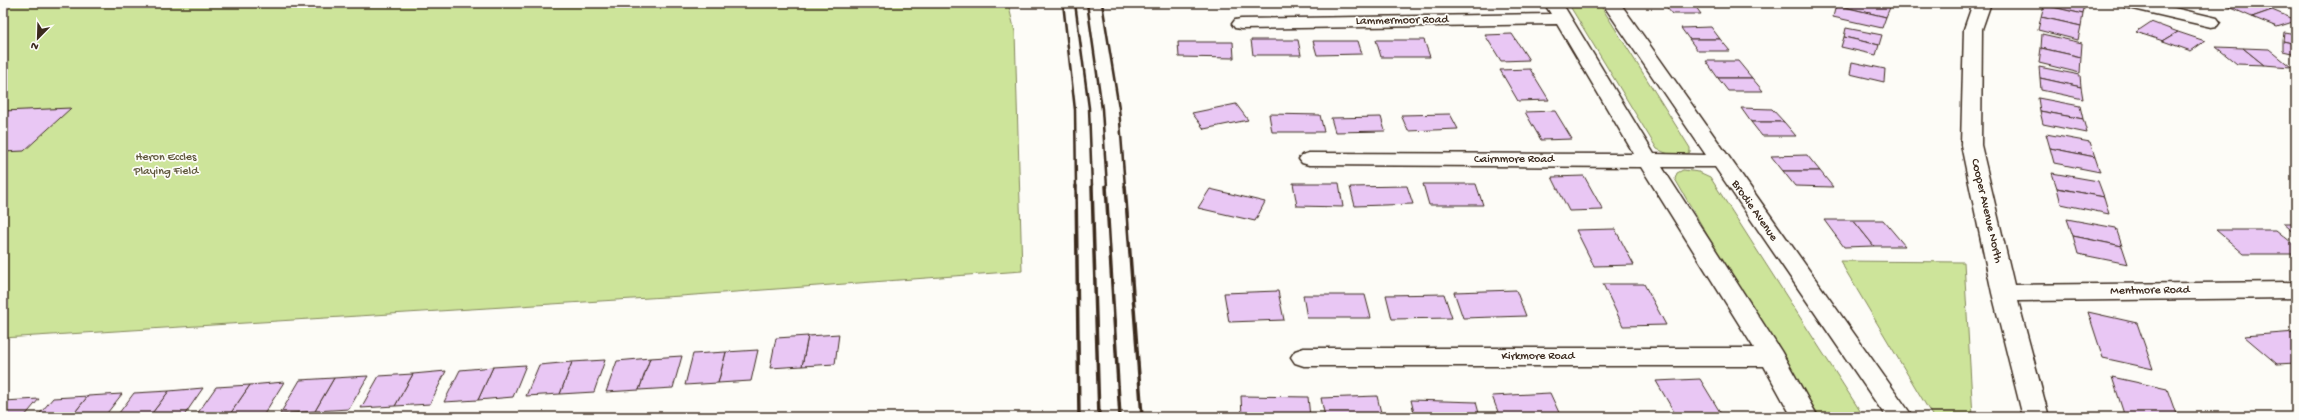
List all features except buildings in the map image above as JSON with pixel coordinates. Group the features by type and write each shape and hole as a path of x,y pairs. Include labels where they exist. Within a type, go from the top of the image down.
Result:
{"street":[{"name":"Brodie Avenue","path":"1611,3 1719,161 1900,417"},
{"name":"Cooper Avenue North","path":"1982,3 1973,29 1971,145 2004,293 2036,417"},
{"path":"2131,3 2211,22"},
{"path":"1558,11 1648,161 1772,357 1806,417"},
{"name":"Lammermoor Road","path":"1241,24 1558,11"},
{"name":"Cairnmore Road","path":"1309,159 1719,161"},
{"name":"Mentmore Road","path":"2004,293 2296,290"},
{"name":"Kirkmore Road","path":"1304,357 1772,357"}],"green space":[{"name":"Heron Eccles Playing Field","path":"3,3 1008,3 1015,32 1022,271 681,296 3,338"},
{"path":"1568,3 1599,3 1690,148 1690,152 1677,155 1669,154 1657,149"},
{"path":"1683,170 1699,172 1710,177 1864,417 1820,417 1740,292 1675,179 1677,173"},
{"path":"1840,261 1964,262 1973,417 1933,417"}],"railway":[{"path":"1063,3 1075,110 1076,187"},
{"path":"1075,3 1089,108 1092,187"},
{"path":"1087,3 1102,109 1107,187"},
{"path":"1102,3 1119,108 1125,187"},
{"path":"1076,186 1079,417"},
{"path":"1092,186 1099,417"},
{"path":"1106,186 1120,417"},
{"path":"1125,186 1142,417"}]}
